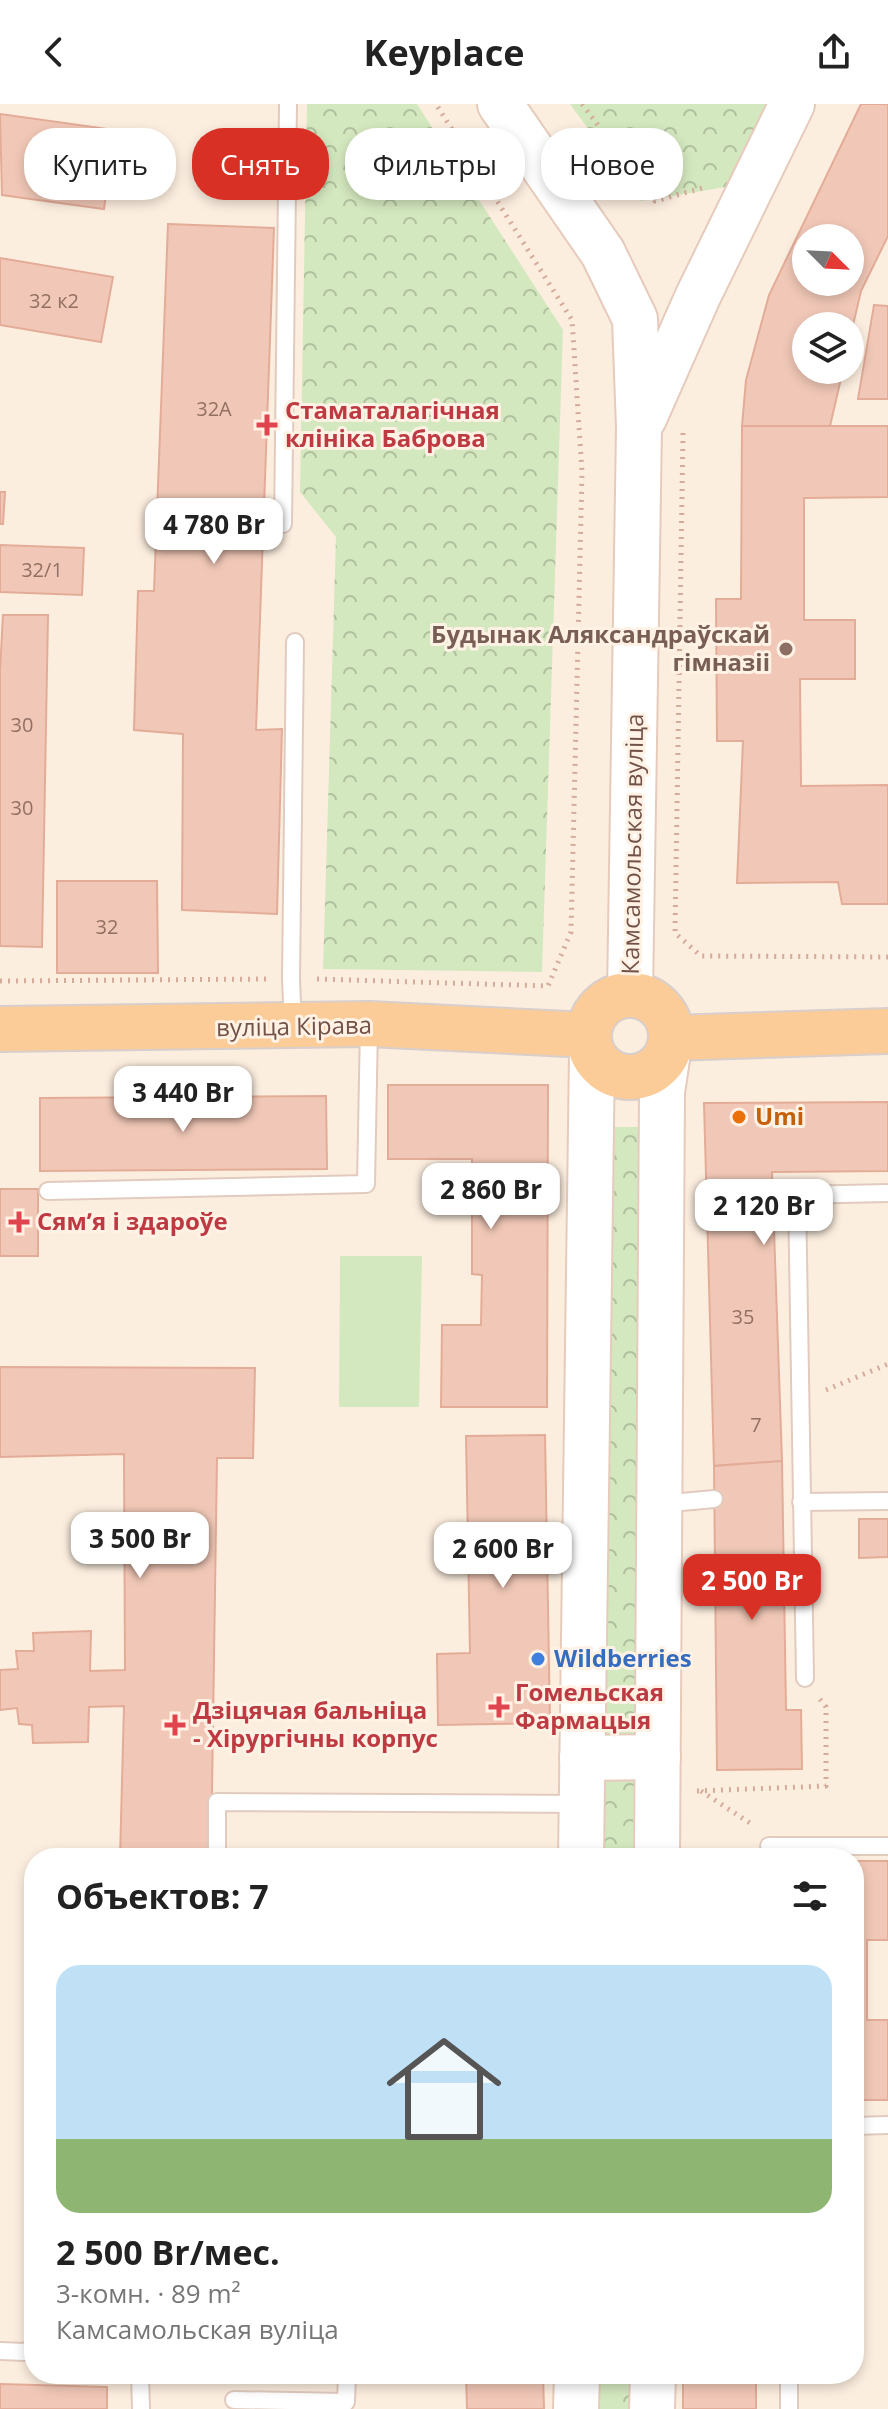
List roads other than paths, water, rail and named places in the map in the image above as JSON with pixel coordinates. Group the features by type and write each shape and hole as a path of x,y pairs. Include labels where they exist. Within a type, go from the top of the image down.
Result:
{"main road":[{"path":"630,994 655,1002 670,1024 670,1045 661,1063 650,1072 637,1077 623,1077 610,1073 599,1064 590,1044 590,1022 605,1002 630,994"},
{"name":"вуліца Кірава","path":"0,1029 369,1024 590,1044"},
{"path":"670,1045 888,1031"}],"street":[{"path":"500,104 603,253 635,319 639,428"},
{"name":"Камсамольская вуліца","path":"630,994 639,428 698,296 792,104"},
{"path":"635,319 657,325 678,317 698,296"},
{"path":"581,1848 590,1044"},
{"path":"657,1848 662,1092 670,1045"},
{"path":"582,1758 658,1757"},
{"path":"576,2409 577,2384"},
{"path":"652,2409 653,2384"}],"lane":[{"path":"283,524 288,104"},
{"path":"293,1027 295,642"},
{"path":"48,1191 366,1184 369,1024"},
{"path":"805,1678 797,1195 888,1193"},
{"path":"660,1504 714,1499"},
{"path":"801,1502 888,1501"},
{"path":"217,1848 217,1802 581,1804"},
{"path":"769,1846 888,1846"},
{"path":"864,2126 888,2125"},
{"path":"0,2351 24,2352"},
{"path":"140,2384 141,2409"},
{"path":"234,2400 346,2402 347,2384"},
{"path":"789,2384 789,2409"}],"place":[{"name":"Стаматалагічная клініка Баброва","path":"267,425"},
{"name":"Будынак Аляксандраўскай гімназіі","path":"786,649"},
{"name":"Umi","path":"739,1117"},
{"name":"Сямʼя і здароўе","path":"19,1222"},
{"name":"Wildberries","path":"538,1659"},
{"name":"Гомельская Фармацыя","path":"499,1707"},
{"name":"Дзіцячая бальніца - Хірургічны корпус","path":"175,1725"}]}
